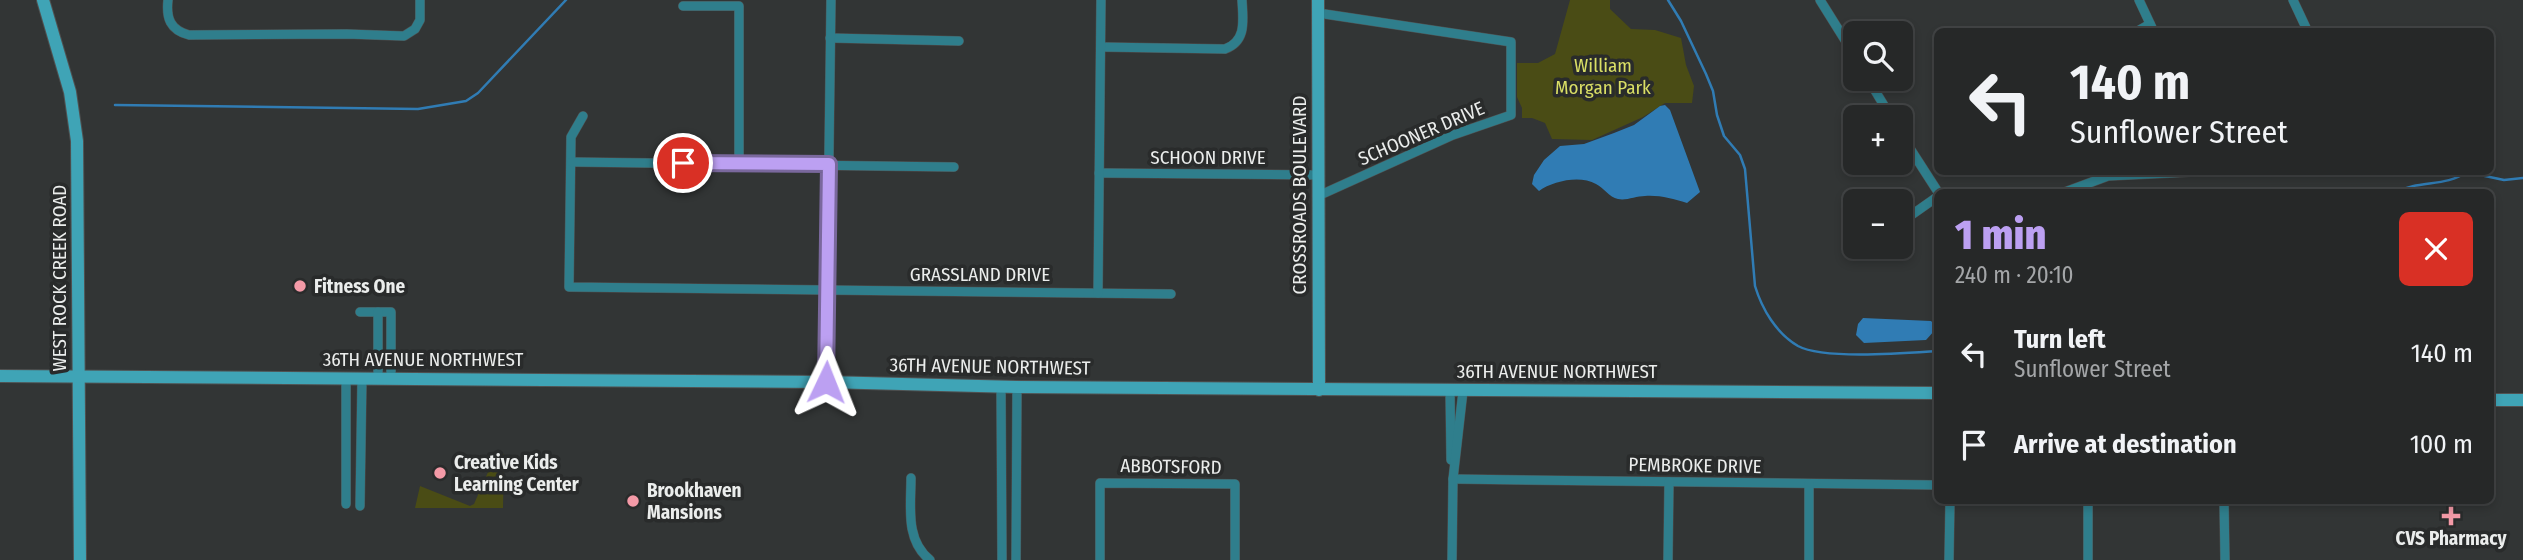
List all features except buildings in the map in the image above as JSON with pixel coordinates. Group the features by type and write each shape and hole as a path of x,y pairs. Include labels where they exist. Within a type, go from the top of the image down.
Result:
{"main road":[{"name":"WEST ROCK CREEK ROAD","path":"43,0 69,93 77,141 80,560"},
{"name":"CROSSROADS BOULEVARD","path":"1318,6 1319,390"},
{"name":"36TH AVENUE NORTHWEST","path":"0,376 826,382 1001,387 1319,390 1934,393"},
{"path":"2494,400 2523,400"}],"street":[{"path":"168,0 170,24 174,29 189,35 404,36 415,29 421,20 420,0"},
{"path":"826,382 831,0"},
{"path":"1098,293 1101,0"},
{"path":"1101,47 1225,49 1236,44 1242,33 1242,0"},
{"path":"1820,0 1843,37"},
{"path":"2139,0 2152,28"},
{"path":"2293,0 2306,28"},
{"path":"683,6 739,6 739,164"},
{"name":"SCHOONER DRIVE","path":"1318,6 1511,42 1511,115 1453,135 1318,196"},
{"path":"830,38 959,41"},
{"path":"583,116 571,137 572,162 954,167"},
{"path":"1913,154 1934,189"},
{"name":"GRASSLAND DRIVE","path":"572,162 569,287 1171,294"},
{"name":"SCHOON DRIVE","path":"1098,173 1318,175"},
{"path":"2072,189 2088,182 2124,175"},
{"path":"1913,213 1934,198"},
{"path":"360,312 391,312 385,378"},
{"path":"346,378 346,504"},
{"path":"360,506 362,378"},
{"path":"1001,387 1002,560"},
{"path":"1016,560 1017,387"},
{"path":"1452,560 1456,391"},
{"path":"911,478 914,541 930,560"},
{"name":"PEMBROKE DRIVE","path":"1453,480 1934,485"},
{"path":"1668,560 1669,482"},
{"name":"ABBOTSFORD","path":"1100,560 1100,483 1235,484 1235,560"},
{"path":"1809,484 1809,560"},
{"path":"1949,560 1950,504"},
{"path":"2088,504 2088,560"},
{"path":"2224,504 2225,560"}],"green space":[{"name":"William Morgan Park","path":"1570,0 1610,0 1610,9 1631,29 1655,30 1681,38 1686,65 1694,86 1692,103 1665,103 1643,117 1592,140 1552,139 1545,123 1532,118 1522,118 1522,108 1517,97 1517,63 1538,63 1555,54"},
{"path":"496,454 504,454 503,508 415,508 420,486 470,506 474,504"}],"water":[{"path":"1665,105 1670,110 1700,192 1687,203 1656,196 1618,199 1596,184 1582,180 1559,182 1539,191 1532,184 1534,175 1544,160 1560,146 1584,144 1614,133 1634,125"},
{"path":"1863,318 1931,321 1934,331 1926,340 1864,343 1856,335 1858,324"}],"waterway":[{"path":"115,105 418,109 466,101 478,93 566,0"},
{"path":"1668,0 1706,74 1724,136 1740,155 1745,169 1755,286 1766,312 1777,327 1798,346 1826,353 1934,351"},
{"path":"2403,189 2450,180 2461,175"},
{"path":"2480,175 2504,180 2523,178"}],"place":[{"name":"Fitness One","path":"300,286"},
{"name":"Creative Kids Learning Center","path":"440,473"},
{"name":"Brookhaven Mansions","path":"633,501"},
{"name":"CVS Pharmacy","path":"2451,516"}],"route":[{"path":"683,163 829,164 826,382"}]}
